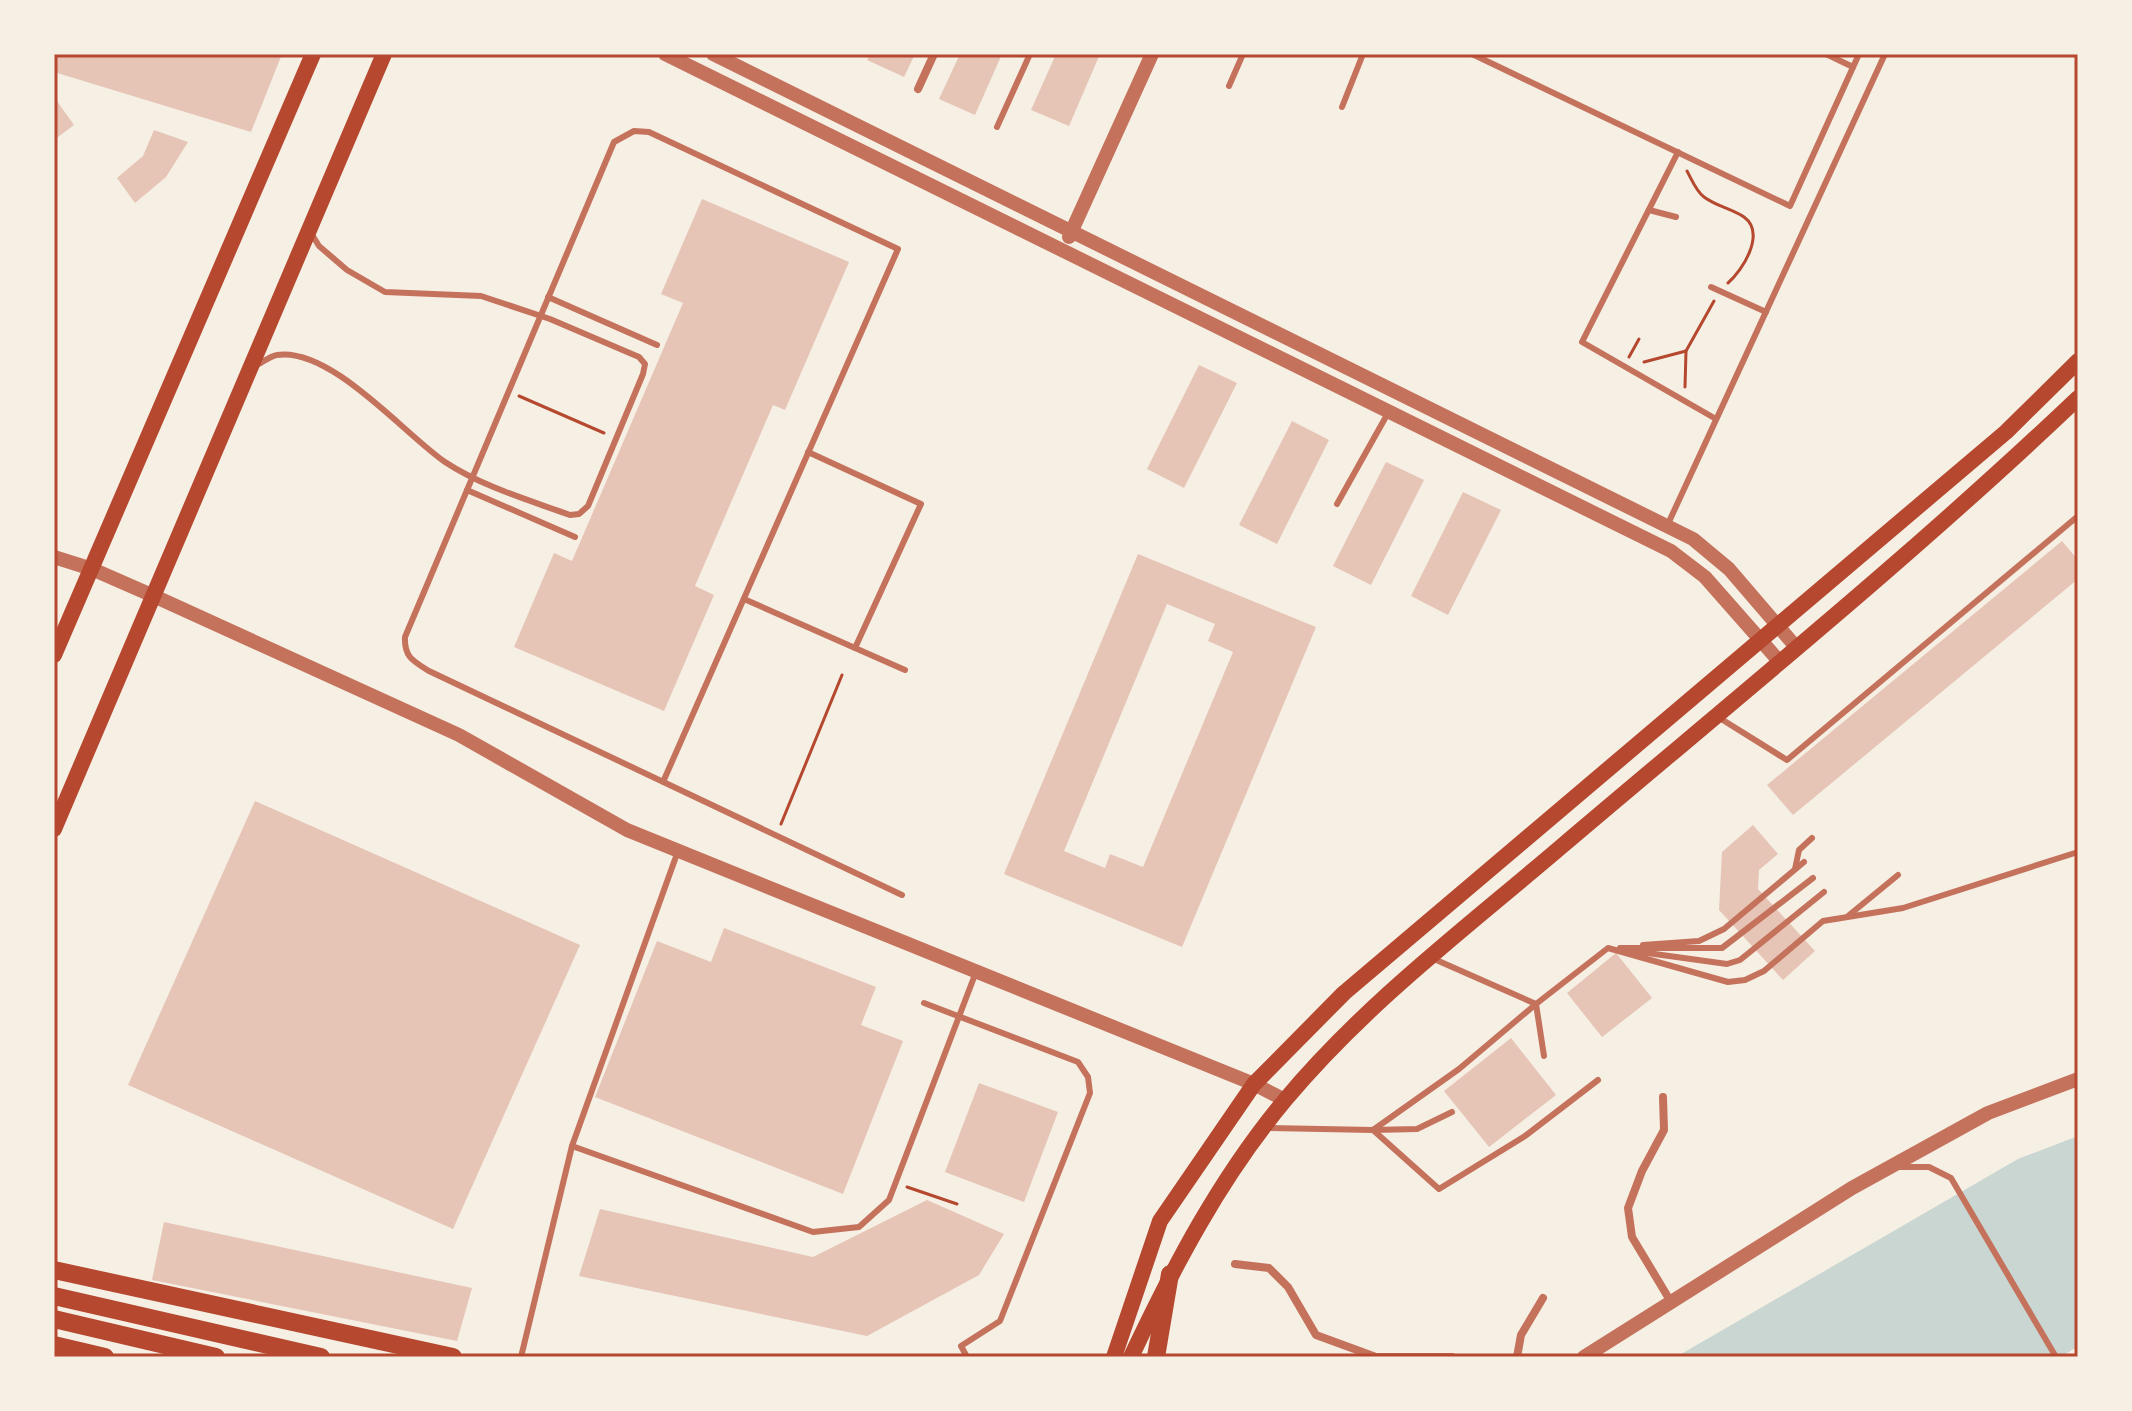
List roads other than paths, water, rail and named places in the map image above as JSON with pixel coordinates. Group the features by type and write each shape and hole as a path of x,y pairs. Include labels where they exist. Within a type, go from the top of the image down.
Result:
{"main road":[{"path":"54,655 313,54"},
{"path":"54,829 156,597 384,54"},
{"path":"1114,1357 1160,1221 1254,1084 1344,993 2006,432 2078,361"},
{"path":"1131,1357 1170,1274 1231,1173 1285,1100 1383,995 1796,647 2012,461 2078,398"},
{"path":"54,1270 453,1357"},
{"path":"1156,1357 1170,1274"},
{"path":"54,1296 321,1357"},
{"path":"54,1319 216,1357"},
{"path":"54,1345 105,1357"}],"street":[{"path":"665,54 1064,248 1671,551 1705,577 1779,661"},
{"path":"713,54 1693,539 1729,569 1796,647"},
{"path":"918,89 934,54"},
{"path":"1064,248 1152,54"},
{"path":"54,557 92,569 156,597 459,735 627,830 1254,1084 1285,1100"},
{"path":"1584,1357 1890,1167 1988,1113 2078,1079"},
{"path":"1663,1097 1664,1130 1642,1171 1628,1208 1632,1237 1671,1302"},
{"path":"1235,1264 1269,1268 1288,1287 1316,1335 1376,1357 1452,1357"},
{"path":"1517,1357 1521,1335 1543,1298"}],"lane":[{"path":"997,127 1030,54"},
{"path":"1229,86 1243,54"},
{"path":"1342,107 1363,54"},
{"path":"1472,54 1790,206 1859,54"},
{"path":"1826,54 1853,67"},
{"path":"1667,526 1885,54"},
{"path":"663,782 898,249 649,132 634,131 614,142 405,637 404,651 410,660 663,782 902,895"},
{"path":"1678,152 1582,342 1716,419"},
{"path":"1649,210 1676,217"},
{"path":"252,368 276,355 310,361 372,397 420,443 472,477 570,515 579,514 588,506 617,439 645,364 639,357 540,315 481,296 385,292 347,270 319,246 309,232"},
{"path":"1711,287 1766,312"},
{"path":"548,297 657,345"},
{"path":"1337,504 1389,410"},
{"path":"808,452 921,504 855,648"},
{"path":"467,490 575,537"},
{"path":"1715,716 1787,760 2078,516"},
{"path":"744,599 905,670"},
{"path":"1795,869 1799,850 1812,838"},
{"path":"521,1357 572,1146 678,851"},
{"path":"1608,948 1728,982 1745,980 1764,971 1823,921 1903,908 2078,852"},
{"path":"1373,1130 1459,1069 1608,948 1699,941 1724,929 1804,862"},
{"path":"1847,917 1898,875"},
{"path":"1608,948 1722,948 1813,878"},
{"path":"1608,948 1727,964 1740,960 1824,892"},
{"path":"1430,957 1536,1004"},
{"path":"572,1146 813,1232 859,1227 889,1200 976,972"},
{"path":"924,1003 1078,1062 1088,1077 1090,1093 1000,1321 961,1346 967,1357"},
{"path":"1536,1004 1544,1056"},
{"path":"1373,1130 1439,1189 1525,1136 1598,1080"},
{"path":"1265,1127 1417,1129 1452,1112"},
{"path":"1890,1167 1929,1167 1951,1178 2056,1357"}]}
